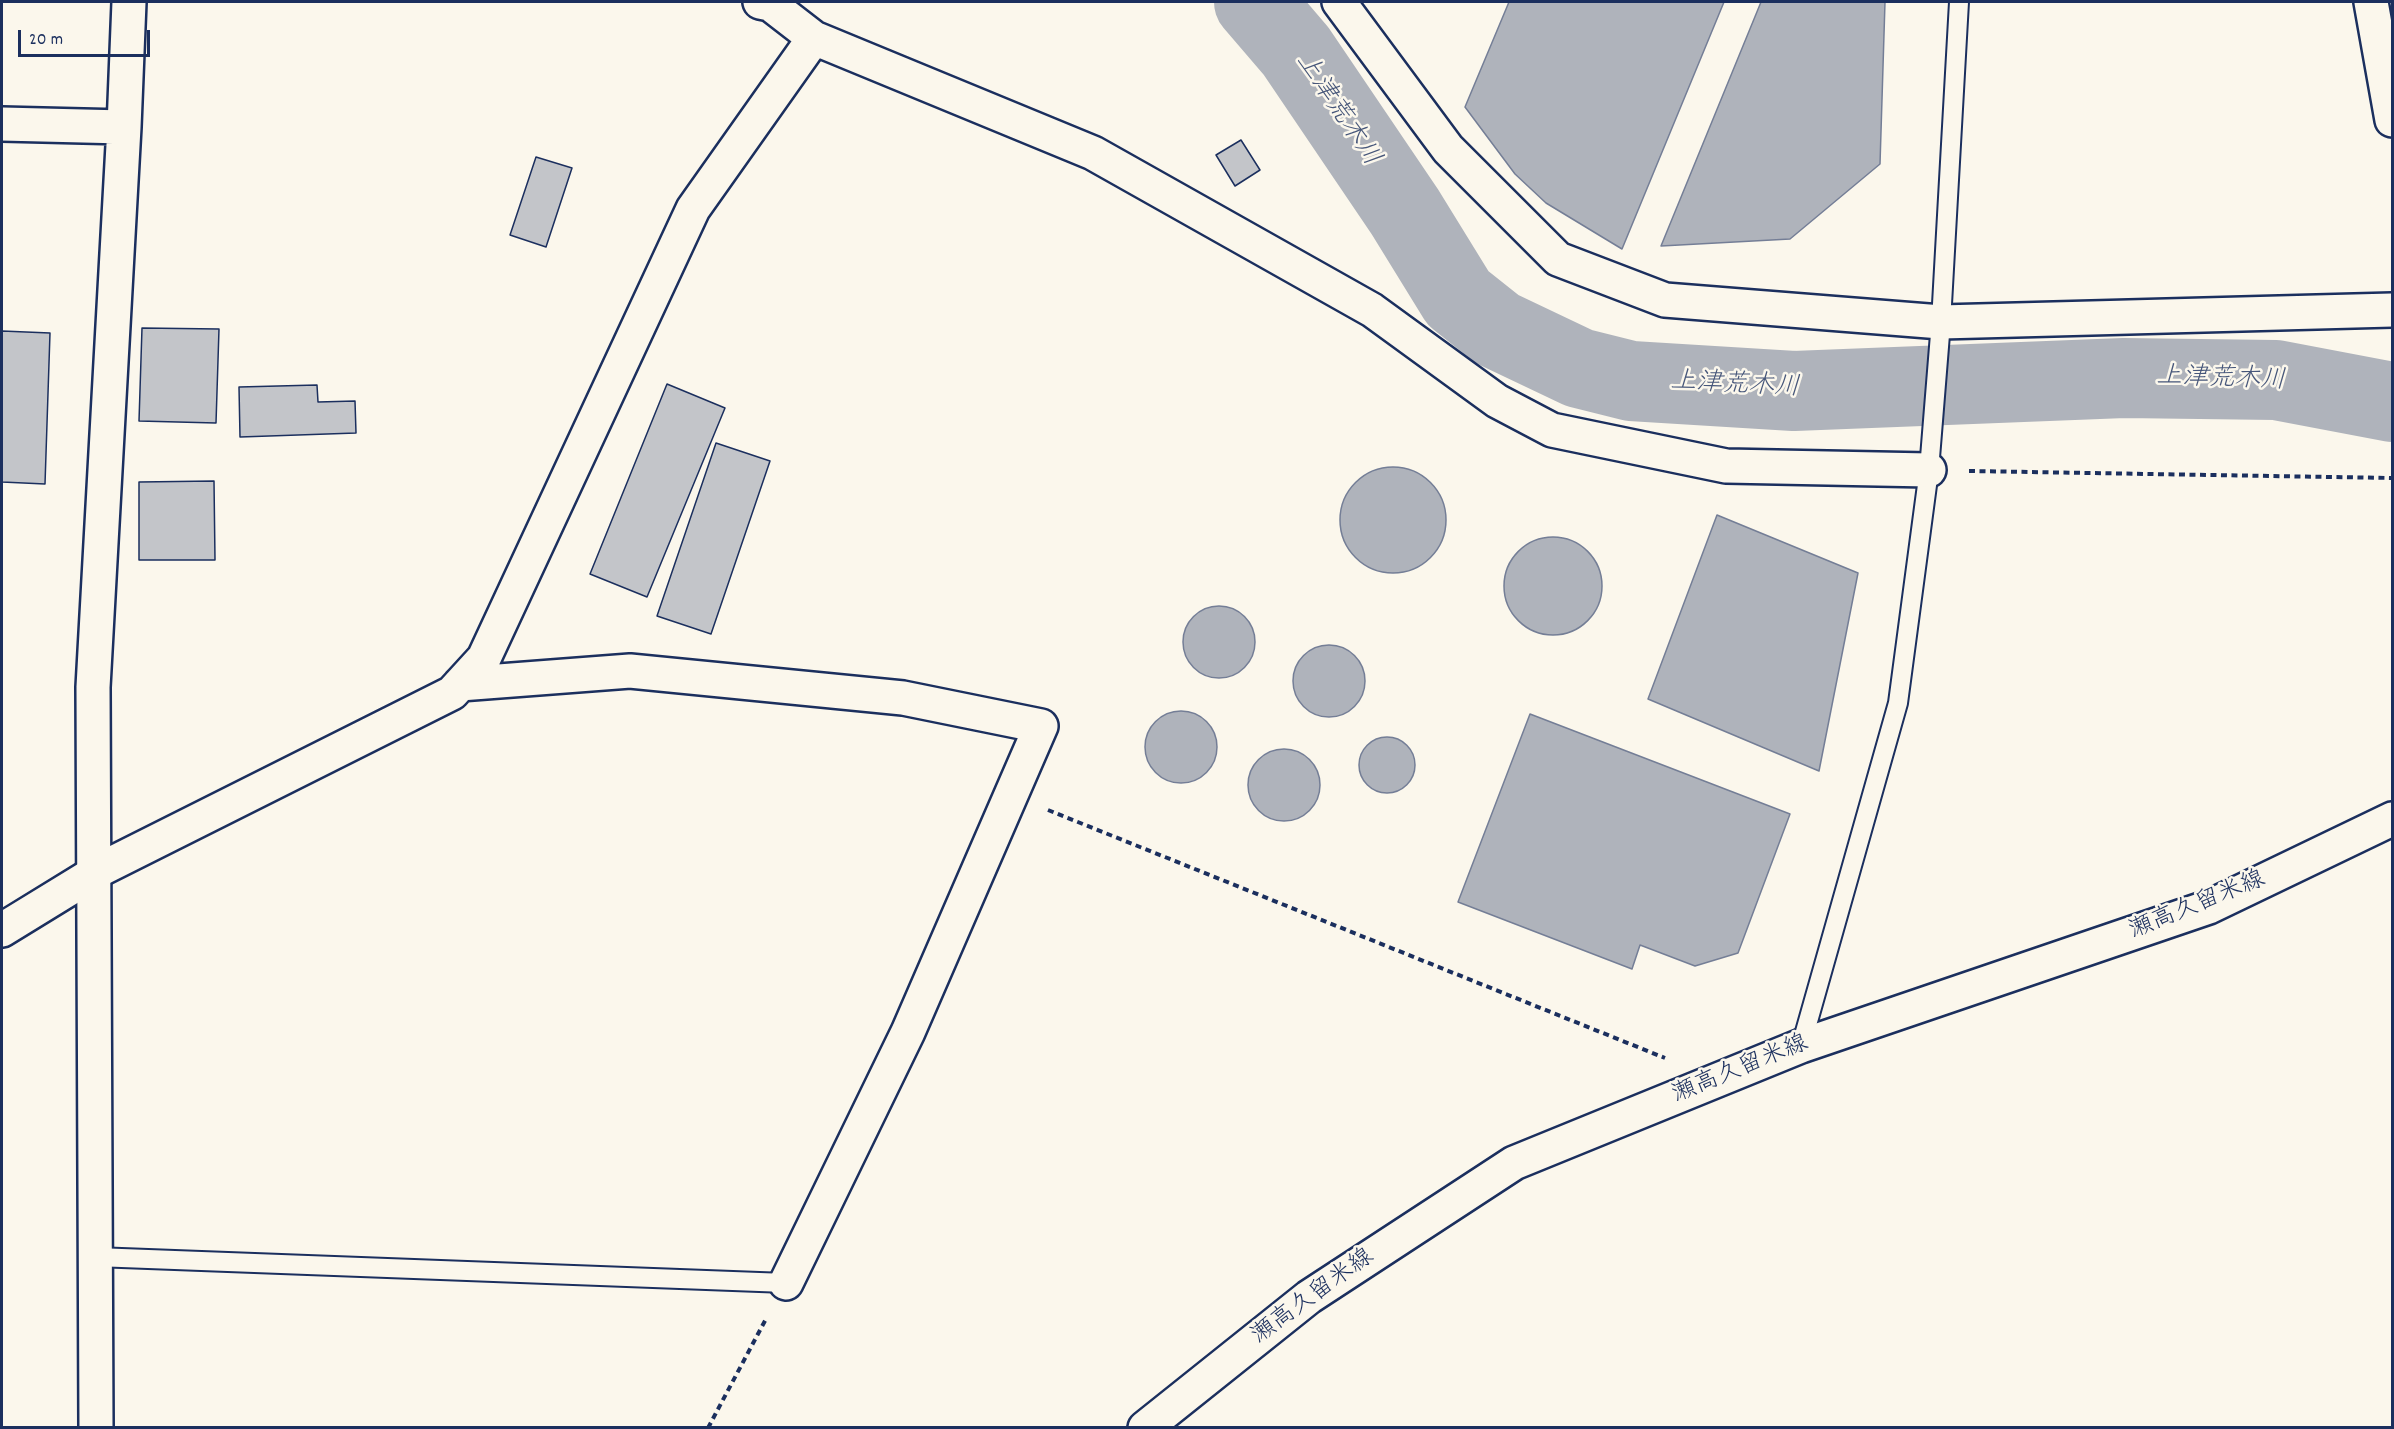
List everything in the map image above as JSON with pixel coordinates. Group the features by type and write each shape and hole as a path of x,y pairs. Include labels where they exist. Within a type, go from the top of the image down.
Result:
{"street":[{"path":"96,1428 93,687 129,2"},
{"path":"760,2 770,4 814,38 1093,153 1372,310 1497,401 1552,430 1726,466 1929,470"},
{"path":"1340,2 1448,149 1558,258 1665,300 1941,322 2392,310"},
{"path":"2371,2 2392,120"},
{"path":"2,930 94,874 452,693 484,658 693,209 814,38"},
{"path":"2,124 124,127"},
{"path":"460,684 630,671 903,698 1041,726 908,1032 786,1283"},
{"name":"瀬高久留米線","path":"1145,1428 1309,1297 1514,1163 1801,1046 2209,907 2392,819"}],"lane":[{"path":"1801,1046 1898,703 1929,470 1941,322 1959,2"},
{"path":"95,1257 786,1283"}],"path":[{"path":"1929,470 2392,478"},
{"path":"1011,795 1719,1080"},
{"path":"708,1428 786,1283"}],"shaded area":[{"path":"1509,2 1724,2 1622,249 1546,203 1515,174 1465,107"},
{"path":"1761,2 1885,2 1880,164 1790,239 1661,246"},
{"path":"1393,467 1413,471 1431,482 1442,500 1446,520 1442,540 1431,558 1413,569 1393,573 1373,569 1355,558 1344,540 1340,520 1344,500 1355,482 1373,471"},
{"path":"1717,515 1858,573 1819,771 1648,699"},
{"path":"1553,537 1572,541 1588,551 1598,567 1602,586 1598,605 1588,621 1572,631 1553,635 1534,631 1518,621 1508,605 1504,586 1508,567 1518,551 1534,541"},
{"path":"1219,606 1239,612 1249,622 1255,642 1249,662 1239,672 1219,678 1199,672 1189,662 1183,642 1189,622 1199,612"},
{"path":"1329,645 1349,651 1359,661 1365,681 1359,701 1349,711 1329,717 1309,711 1299,701 1293,681 1299,661 1309,651"},
{"path":"1181,711 1201,717 1211,727 1217,747 1211,767 1201,777 1181,783 1161,777 1151,767 1145,747 1151,727 1161,717"},
{"path":"1530,714 1790,814 1738,953 1695,966 1640,945 1632,969 1458,902"},
{"path":"1387,737 1398,739 1407,745 1413,754 1415,765 1413,776 1407,785 1398,791 1387,793 1376,791 1367,785 1361,776 1359,765 1361,754 1367,745 1376,739"},
{"path":"1284,749 1304,755 1314,765 1320,785 1314,805 1304,815 1284,821 1264,815 1254,805 1248,785 1254,765 1264,755"}],"building":[{"path":"1241,140 1260,170 1235,186 1216,155"},
{"path":"536,157 572,168 546,247 510,235"},
{"path":"142,328 219,329 216,423 139,421"},
{"path":"2,331 50,333 45,484 2,482"},
{"path":"667,384 725,408 647,597 590,574"},
{"path":"317,385 318,402 355,401 356,433 240,437 239,387"},
{"path":"716,443 770,461 711,634 657,616"},
{"path":"214,481 215,560 139,560 139,482"}],"waterway":[{"name":"上津荒木川","path":"1254,2 1296,51 1405,212 1458,298 1497,329 1579,368 1631,381 1794,391 2124,378 2276,380 2392,402"}]}
